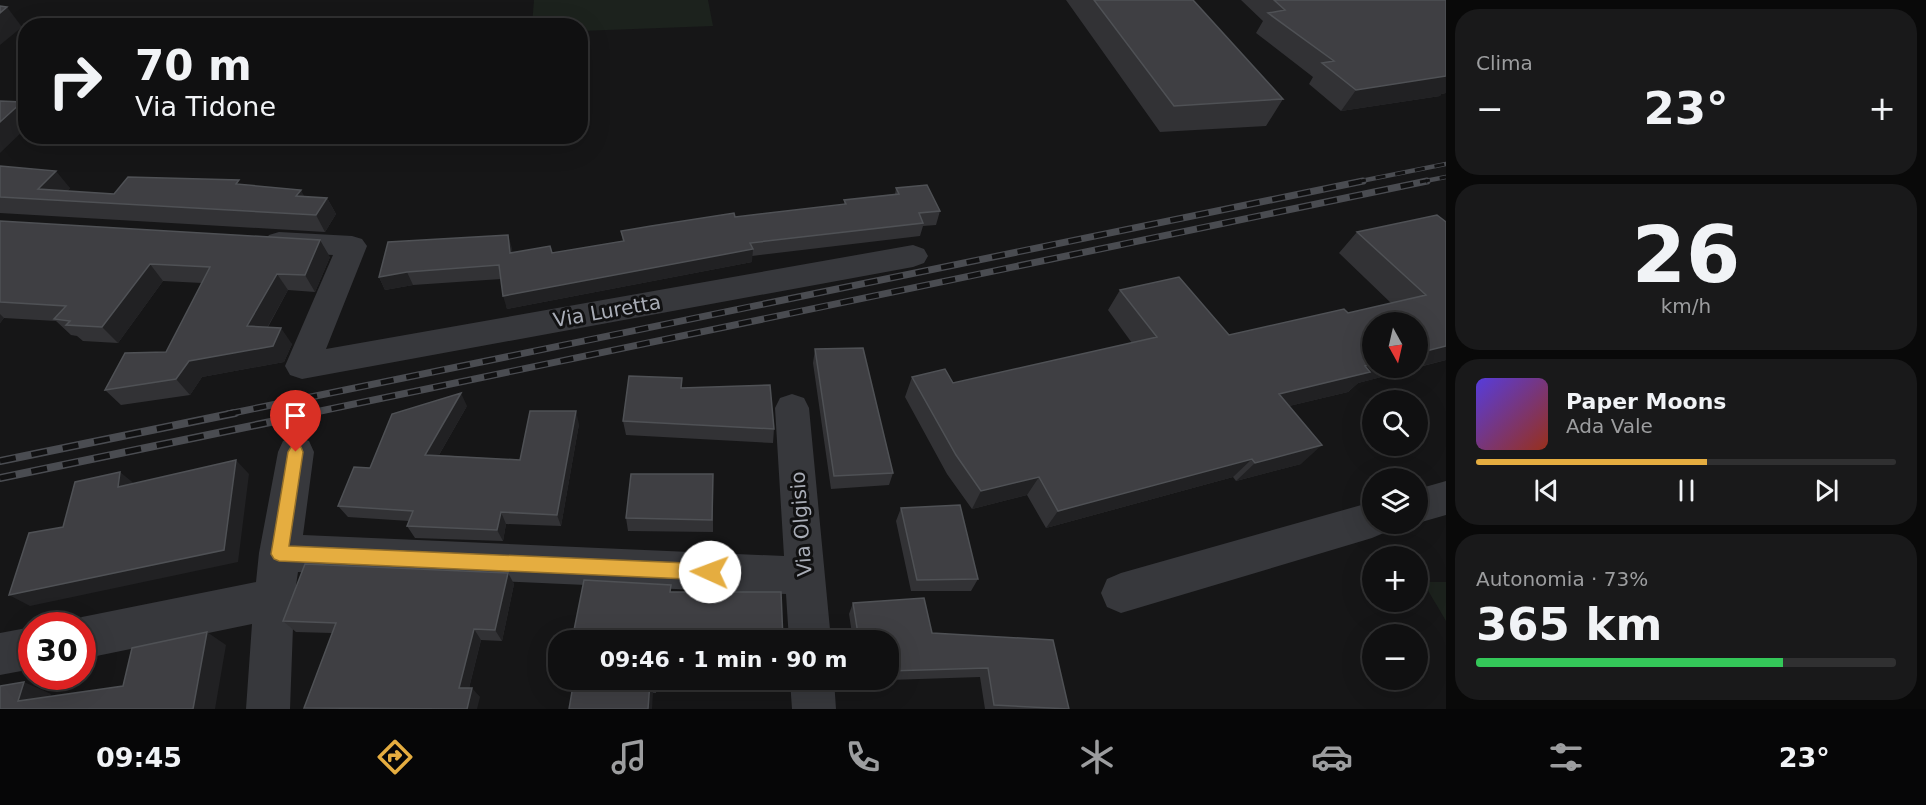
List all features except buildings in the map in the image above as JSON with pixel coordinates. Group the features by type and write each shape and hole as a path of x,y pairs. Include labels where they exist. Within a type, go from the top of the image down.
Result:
{"street":[{"name":"Via Luretta","path":"258,241 351,246 302,366 913,256"},
{"name":"Via Olgisio","path":"792,408 809,630"},
{"path":"268,709 274,599 296,452"},
{"path":"1428,503 1446,498"},
{"path":"1120,593 1362,522"},
{"path":"279,554 806,576"},
{"path":"96,635 274,599"},
{"path":"0,654 18,651"},
{"path":"813,690 814,709"}],"shaded area":[{"path":"534,0 708,0 713,26 588,31 588,18 533,18"},
{"path":"1428,582 1446,582 1446,621 1428,590"}],"railway":[{"path":"1356,182 1446,164"},
{"path":"1420,182 1446,177"},
{"path":"228,414 1363,181"},
{"path":"306,414 1427,181"},
{"path":"0,461 235,413"},
{"path":"0,478 314,413"}],"route":[{"path":"296,452 279,554 710,572"}]}
